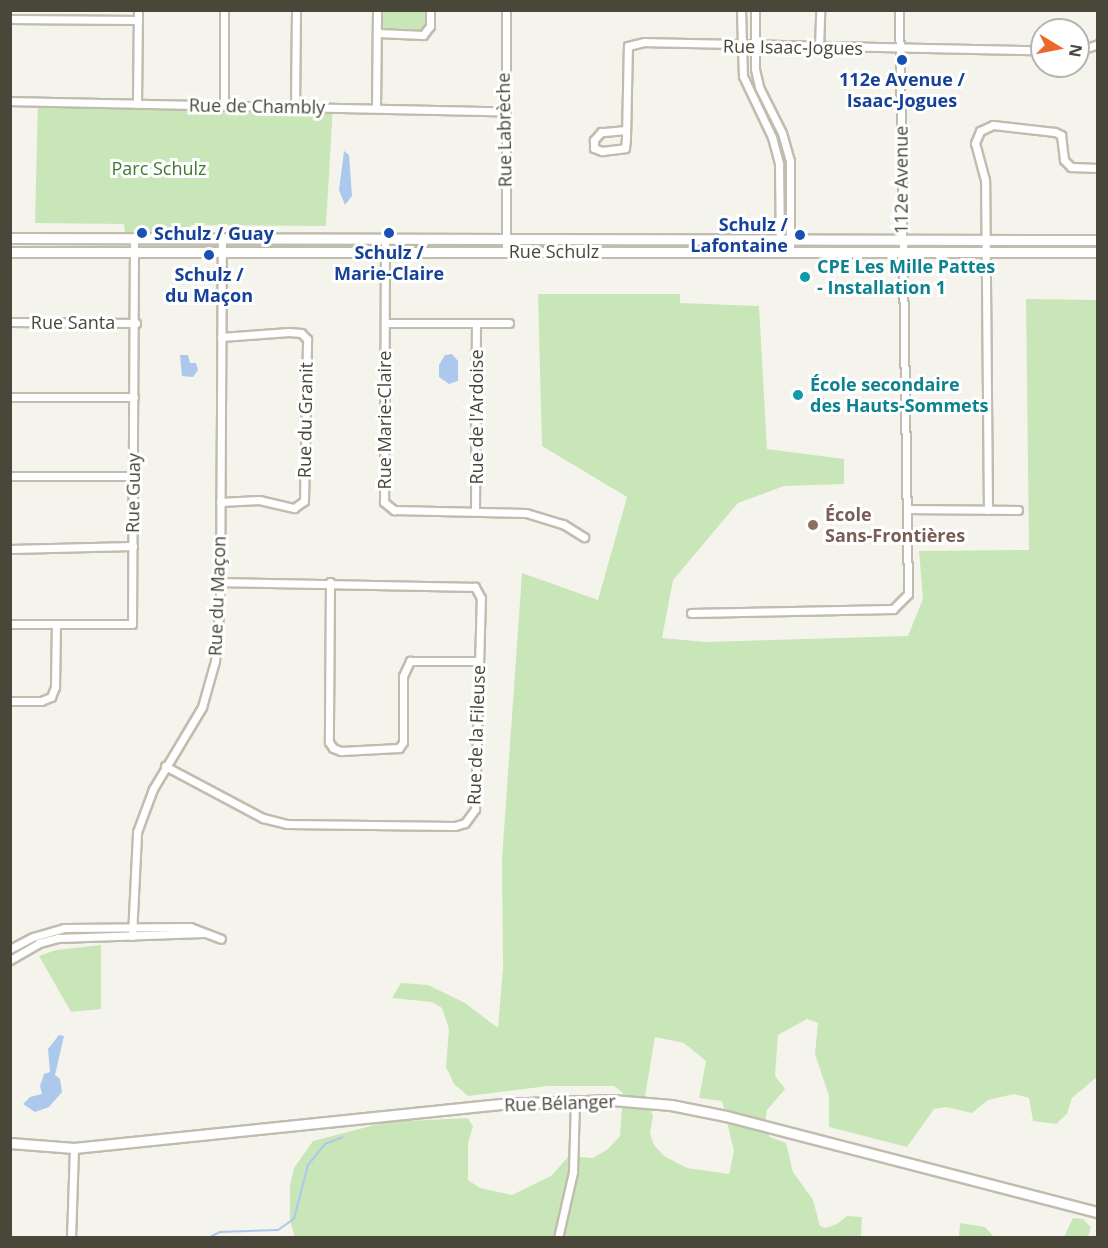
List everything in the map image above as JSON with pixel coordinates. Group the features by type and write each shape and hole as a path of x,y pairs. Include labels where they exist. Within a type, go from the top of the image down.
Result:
{"street":[{"path":"136,104 138,10"},
{"path":"224,10 224,105"},
{"path":"295,107 296,10"},
{"path":"376,108 378,10"},
{"path":"377,33 423,35 430,27 430,10"},
{"name":"Rue Labrèche","path":"506,10 504,111 506,250"},
{"path":"741,10 741,47 747,91 772,137 779,164 785,247"},
{"path":"755,10 755,47 759,87 782,133 790,161 785,247"},
{"path":"819,47 820,10"},
{"name":"112e Avenue","path":"692,613 893,609 908,594 899,10"},
{"path":"10,19 138,20"},
{"name":"Rue Isaac-Jogues","path":"626,130 628,46 644,42 741,47 1030,50"},
{"name":"Rue de Chambly","path":"10,101 504,111"},
{"path":"988,510 985,180 975,143 980,131 993,125 1055,132 1060,135 1064,160 1071,167 1098,168"},
{"path":"626,130 625,148 602,151 594,148 594,140 601,132 626,130"},
{"name":"Rue du Maçon","path":"132,936 135,840 165,766 202,707 215,661 220,582 222,237"},
{"path":"294,237 294,251"},
{"name":"Rue Schulz","path":"10,238 506,238 785,247 847,254 1098,252"},
{"name":"Rue Marie-Claire","path":"385,238 384,502 394,510 544,517 584,537"},
{"path":"32,239 32,252"},
{"name":"Rue Guay","path":"10,624 132,624 135,239"},
{"name":"Rue Schulz","path":"10,252 785,247 848,241 1098,240"},
{"path":"847,254 848,241"},
{"name":"Rue Santa","path":"10,322 136,323"},
{"path":"385,323 509,323"},
{"name":"Rue de l'Ardoise","path":"475,512 476,323"},
{"name":"Rue du Granit","path":"220,502 259,500 294,508 304,501 307,339 301,333 289,332 221,337"},
{"path":"10,397 134,397"},
{"path":"10,476 133,476"},
{"path":"907,509 1018,510"},
{"path":"10,549 133,546"},
{"name":"Rue de la Fileuse","path":"165,766 263,818 287,824 465,823 475,809 481,598 475,587 330,582 220,582"},
{"path":"330,582 330,742 333,748 341,751 399,748 403,742 403,676 410,661 479,661"},
{"path":"10,701 41,701 51,697 55,687 56,624"},
{"path":"10,950 33,937 64,928 190,927 221,939"},
{"path":"10,960 39,943 58,938 204,933"},
{"path":"558,1238 573,1172 574,1100"},
{"name":"Rue Bélanger","path":"10,1143 74,1148 574,1100 671,1105 726,1116 1098,1212"},
{"path":"71,1238 74,1148"}],"green space":[{"path":"377,11 430,11 430,26 423,35 377,33"},
{"name":"Parc Schulz","path":"38,99 333,105 326,226 191,225 191,234 125,234 124,224 35,223"},
{"path":"538,294 680,294 680,303 759,306 767,449 844,459 844,484 784,486 738,503 673,580 662,638 705,642 908,636 923,599 919,551 1029,550 1026,299 1097,300 1098,1076 1072,1098 1067,1114 1056,1124 1033,1121 1029,1098 1014,1094 988,1100 972,1113 946,1107 934,1109 907,1147 829,1127 829,1096 815,1054 818,1023 807,1019 778,1035 775,1076 785,1089 767,1110 764,1128 770,1137 786,1143 793,1172 813,1200 820,1226 825,1228 837,1224 847,1216 862,1217 861,1237 295,1238 290,1220 290,1186 294,1168 313,1141 386,1122 468,1118 473,1127 468,1143 468,1180 480,1188 512,1195 551,1176 569,1156 593,1158 608,1149 620,1136 623,1093 614,1086 548,1086 468,1096 454,1084 446,1067 449,1029 442,1008 432,1002 392,998 401,983 428,985 465,1003 498,1028 503,968 502,859 522,573 598,600 627,497 542,446","holes":["655,1037 684,1043 706,1061 699,1098 722,1101 734,1151 729,1174 687,1168 664,1156 654,1145 650,1133 653,1116 645,1096"]},
{"path":"101,945 101,1009 71,1012 39,956 56,950"},
{"path":"1073,1218 1083,1219 1091,1227 1088,1237 1064,1237"},
{"path":"960,1223 985,1227 994,1237 959,1237"}],"water":[{"path":"344,151 349,155 352,196 345,205 339,190"},
{"path":"452,354 458,361 458,381 449,384 439,377 439,365 445,355"},
{"path":"180,355 188,355 190,363 196,363 198,370 193,377 182,376"},
{"path":"59,1035 64,1036 55,1075 60,1079 62,1092 49,1107 35,1112 23,1104 30,1097 42,1094 40,1086 44,1074 50,1072 48,1049"}],"waterway":[{"path":"208,1238 220,1232 278,1230 294,1219 308,1165 325,1144 343,1137"}],"place":[{"name":"112e Avenue / Isaac-Jogues","path":"902,60"},
{"name":"Schulz / Guay","path":"142,233"},
{"name":"Schulz / Marie-Claire","path":"389,233"},
{"name":"Schulz / Lafontaine","path":"800,235"},
{"name":"Schulz / du Maçon","path":"209,255"},
{"name":"CPE Les Mille Pattes - Installation 1","path":"805,277"},
{"name":"École secondaire des Hauts-Sommets","path":"798,395"},
{"name":"École Sans-Frontières","path":"813,525"}]}
